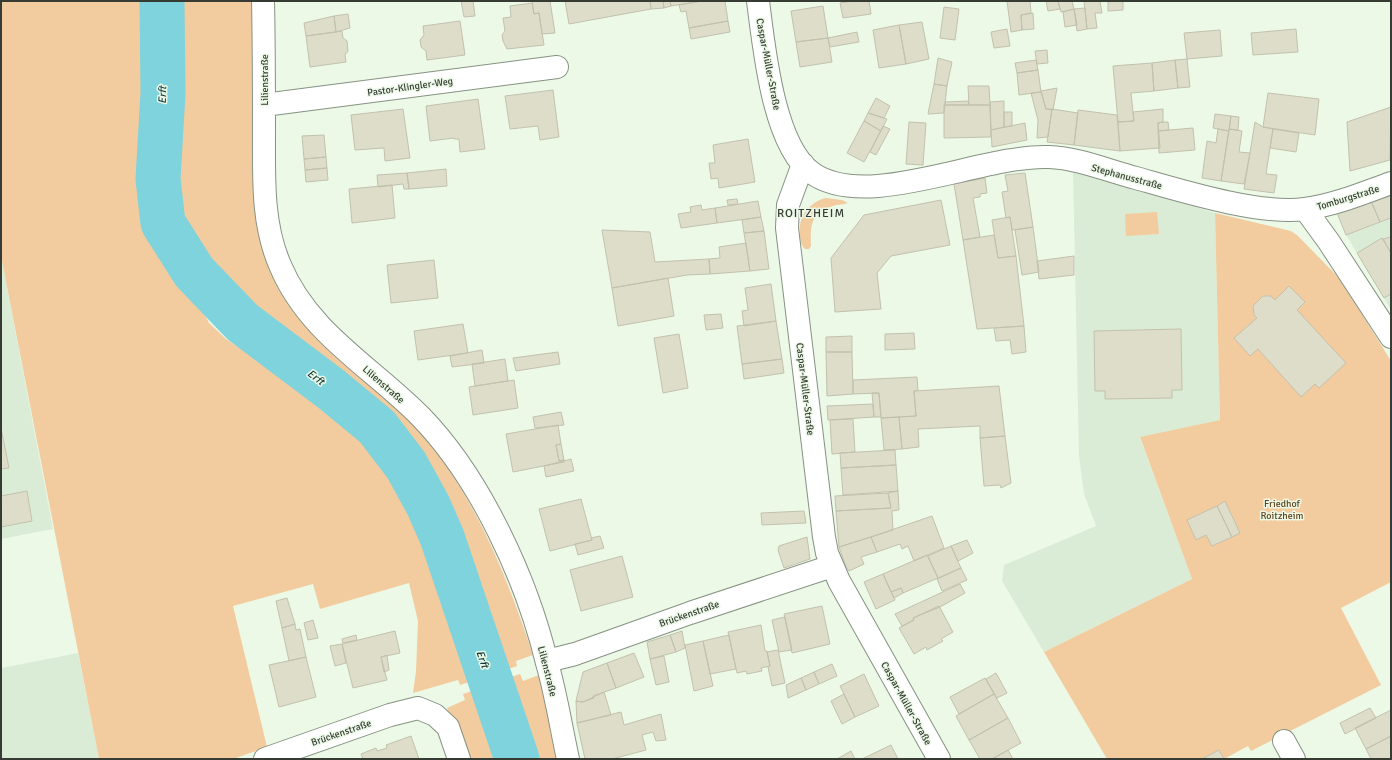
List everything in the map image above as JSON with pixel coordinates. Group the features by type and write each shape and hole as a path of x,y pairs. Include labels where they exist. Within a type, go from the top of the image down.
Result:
{"street":[{"name":"Lilienstraße","path":"263,1 266,209 273,247 285,277 304,308 321,328 417,413 464,470 494,524 509,556 533,617 547,661 568,759"},
{"name":"Caspar-Müller-Straße","path":"758,1 770,77 780,120 792,148 803,164 788,206 787,228 824,537 832,566 938,759"},
{"name":"Pastor-Klingler-Weg","path":"264,106 557,67"},
{"name":"Stephanusstraße","path":"803,164 823,180 835,184 875,187 1021,158 1050,157 1079,162 1240,204 1288,210 1305,209"},
{"name":"Tomburgstraße","path":"1305,209 1338,202 1391,183"},
{"path":"1305,209 1337,254 1391,337"},
{"name":"Brückenstraße","path":"547,661 575,654 690,613 832,566"},
{"name":"Brückenstraße","path":"265,759 390,715 418,708 436,715 448,727 459,759"}],"shaded area":[{"path":"1073,172 1141,189 1215,213 1220,420 1140,438 1192,579 1044,652 1002,581 1004,565 1096,526 1084,494 1079,456"},
{"path":"1391,218 1391,310 1346,235"},
{"path":"1,256 53,529 1,539"},
{"path":"78,653 99,759 1,759 1,668"}],"green space":[{"path":"1,1 153,1 155,79 146,181 146,204 151,227 172,272 196,297 209,323 226,339 292,377 319,395 379,445 397,467 409,488 422,520 440,566 461,630 482,678 460,685 458,680 413,693 416,671 418,621 409,583 320,609 313,584 233,606 267,747 233,759 99,759 1,256"},
{"path":"170,1 254,1 259,230 272,274 278,288 293,311 310,331 349,368 390,402 410,421 428,441 462,491 477,517 502,570 533,655 516,661 517,666 500,672 449,524 437,497 422,471 387,427 363,403 270,326 209,266 175,226 171,210 170,173"},
{"path":"826,198 842,200 848,203 835,205 820,212 816,216 813,221 811,232 811,246 809,249 805,249 800,236 803,216 814,203"},
{"path":"1157,212 1159,234 1126,236 1125,214"},
{"name":"Friedhof Roitzheim","path":"1215,213 1291,231 1298,236 1340,279 1391,361 1391,582 1341,608 1381,685 1251,751 1248,746 1224,759 1107,759 1044,652 1192,579 1140,437 1220,420"},
{"path":"520,674 523,681 539,675 557,759 527,759 499,681"},
{"path":"478,689 503,759 466,759 447,708 465,700 463,694"}],"building":[{"path":"461,1 473,1 475,16 464,17"},
{"path":"532,1 550,1 555,33 542,34 539,13 534,14"},
{"path":"565,1 650,1 651,9 569,24"},
{"path":"650,1 663,1 664,8 651,9"},
{"path":"663,1 670,1 671,6 664,8"},
{"path":"670,1 702,1 671,6"},
{"path":"702,1 725,1 728,21 689,28 686,11 681,12 679,5"},
{"path":"869,1 871,14 843,18 840,3"},
{"path":"1007,1 1030,1 1031,13 1021,15 1022,30 1011,32"},
{"path":"1046,1 1058,1 1060,9 1048,11"},
{"path":"1058,1 1072,1 1074,9 1061,12"},
{"path":"1084,1 1100,1 1102,13 1095,13 1097,28 1087,29"},
{"path":"1108,1 1123,1 1123,10 1108,11"},
{"path":"532,3 534,14 539,13 544,45 507,49 502,35 505,31 503,18 511,17 510,6"},
{"path":"823,6 828,38 796,42 791,11"},
{"path":"944,7 959,9 955,40 940,38"},
{"path":"1085,8 1087,29 1077,31 1074,9"},
{"path":"1074,9 1077,25 1065,27 1063,12"},
{"path":"1033,13 1034,29 1022,30 1021,15"},
{"path":"348,14 350,28 336,32 334,16"},
{"path":"334,16 336,32 306,36 304,23"},
{"path":"460,21 465,55 427,60 426,51 421,47 420,40 424,35 423,26"},
{"path":"728,21 730,32 691,39 689,28"},
{"path":"922,22 929,59 906,64 899,25"},
{"path":"899,25 906,64 879,68 873,30"},
{"path":"1007,29 1010,46 994,48 991,32"},
{"path":"1296,29 1298,52 1253,55 1251,33"},
{"path":"1220,30 1222,56 1187,59 1184,33"},
{"path":"342,31 343,38 347,41 348,51 345,55 346,62 310,67 306,36"},
{"path":"857,32 859,42 830,47 828,38"},
{"path":"828,38 832,62 800,67 796,42"},
{"path":"1047,50 1048,63 1037,64 1035,51"},
{"path":"938,58 952,62 947,86 934,84"},
{"path":"1187,59 1190,87 1178,88 1175,60"},
{"path":"1036,60 1038,70 1017,73 1015,63"},
{"path":"1175,60 1178,88 1154,91 1152,63"},
{"path":"1152,63 1154,91 1131,93 1134,121 1118,122 1113,66"},
{"path":"1038,70 1041,92 1019,95 1017,73"},
{"path":"934,84 947,86 944,113 928,114"},
{"path":"968,86 989,86 990,105 969,105"},
{"path":"1057,88 1053,110 1046,109 1041,91"},
{"path":"553,90 559,137 540,140 538,126 510,129 505,96"},
{"path":"1041,92 1046,109 1052,109 1048,137 1037,138 1038,120 1031,93"},
{"path":"1268,93 1319,99 1315,135 1263,127"},
{"path":"876,98 890,106 884,118 868,113"},
{"path":"478,99 485,149 460,152 459,139 454,138 430,141 426,106"},
{"path":"968,101 969,105 945,105 945,102"},
{"path":"1004,101 1004,127 991,130 990,102"},
{"path":"944,105 990,105 991,137 944,138"},
{"path":"1391,107 1390,160 1350,171 1347,122"},
{"path":"403,109 410,158 385,161 384,148 355,150 351,115"},
{"path":"1052,109 1078,113 1074,145 1047,142"},
{"path":"1163,109 1163,122 1158,123 1160,148 1120,151 1118,122 1134,121 1133,112"},
{"path":"1078,110 1117,115 1120,151 1074,145"},
{"path":"1004,112 1012,112 1012,126 1004,127"},
{"path":"868,113 887,119 881,131 864,121"},
{"path":"1215,114 1231,116 1229,131 1213,128"},
{"path":"1231,116 1239,117 1238,130 1229,129"},
{"path":"864,121 881,131 864,162 847,153"},
{"path":"909,122 926,123 923,165 906,164"},
{"path":"1168,122 1169,130 1158,131 1158,123"},
{"path":"1255,122 1263,127 1273,129 1266,174 1277,175 1274,193 1244,189"},
{"path":"1025,123 1027,140 992,147 991,130"},
{"path":"883,126 890,129 876,155 870,152"},
{"path":"1193,128 1195,150 1159,153 1158,131"},
{"path":"1218,129 1229,131 1221,181 1202,178 1207,141 1216,143"},
{"path":"1229,129 1242,131 1239,152 1250,153 1244,184 1221,181"},
{"path":"1273,129 1299,133 1296,152 1270,148"},
{"path":"324,135 326,157 304,159 302,136"},
{"path":"748,139 755,182 719,188 718,178 711,179 709,163 715,163 713,145"},
{"path":"326,157 327,168 305,170 304,159"},
{"path":"327,168 328,180 306,182 305,170"},
{"path":"446,169 447,186 409,189 407,173"},
{"path":"407,173 409,189 404,189 403,184 378,187 377,175"},
{"path":"1025,173 1033,227 1012,230 1010,217 1006,218 1002,192 1008,191 1005,175"},
{"path":"985,178 987,193 980,194 980,197 973,198 980,237 963,240 954,184"},
{"path":"392,185 395,218 352,223 349,189"},
{"path":"1391,193 1391,218 1380,222 1371,201"},
{"path":"737,199 738,204 728,205 727,200"},
{"path":"941,200 950,245 891,256 877,273 881,309 835,312 831,258 864,215"},
{"path":"758,201 761,217 717,223 715,208"},
{"path":"1371,201 1380,222 1346,235 1337,213"},
{"path":"701,205 702,210 715,208 717,223 681,228 678,214 691,212 690,207"},
{"path":"761,217 764,231 744,233 742,220"},
{"path":"1010,217 1016,256 998,258 992,220"},
{"path":"1033,227 1039,272 1022,275 1015,230"},
{"path":"602,230 650,232 655,262 709,259 710,274 687,275 612,288"},
{"path":"764,231 769,269 750,271 744,233"},
{"path":"994,235 998,258 1016,256 1024,326 977,329 963,240"},
{"path":"1391,237 1391,253 1383,239"},
{"path":"1382,238 1391,253 1391,294 1384,298 1357,253"},
{"path":"746,243 750,271 710,274 709,259 720,258 719,247"},
{"path":"1074,256 1074,275 1039,279 1037,261"},
{"path":"434,260 438,298 391,303 387,265"},
{"path":"668,278 674,316 618,326 612,288"},
{"path":"771,284 776,321 744,326 742,311 748,310 745,288"},
{"path":"1289,286 1305,302 1297,310 1346,363 1319,388 1315,384 1301,397 1258,349 1250,356 1234,338 1257,318 1254,315 1253,306 1263,296 1271,296 1275,300"},
{"path":"721,314 723,328 706,330 704,315"},
{"path":"776,321 782,359 742,364 737,326"},
{"path":"463,324 468,353 418,360 414,331"},
{"path":"1024,326 1026,352 1012,354 1010,340 996,341 994,328"},
{"path":"1181,329 1182,390 1172,390 1172,398 1105,399 1105,391 1095,391 1094,331"},
{"path":"914,333 915,349 885,350 885,334"},
{"path":"679,334 688,388 663,393 654,338"},
{"path":"852,336 852,352 826,352 826,337"},
{"path":"482,350 484,363 452,367 450,356"},
{"path":"558,352 560,364 516,371 513,358"},
{"path":"826,352 852,352 853,394 827,396"},
{"path":"505,359 508,381 475,386 472,364"},
{"path":"782,359 784,373 744,379 742,364"},
{"path":"917,377 918,390 914,391 916,416 881,418 879,393 853,394 853,380"},
{"path":"514,380 518,408 473,415 469,387"},
{"path":"999,386 1005,436 980,438 980,426 918,429 919,447 902,449 899,417 916,416 914,391"},
{"path":"872,393 879,393 881,417 874,417"},
{"path":"873,404 874,417 828,420 827,406"},
{"path":"561,412 564,425 535,428 533,417"},
{"path":"899,417 902,449 884,450 881,418"},
{"path":"853,419 855,452 832,454 830,420"},
{"path":"558,425 561,444 556,445 559,461 564,460 564,462 513,472 506,434"},
{"path":"1,428 9,468 1,469"},
{"path":"1005,436 1011,483 1001,488 1000,485 984,486 980,438"},
{"path":"561,444 564,460 559,461 556,445"},
{"path":"895,450 896,465 841,468 840,453"},
{"path":"571,459 574,471 546,477 544,466"},
{"path":"896,465 898,491 843,495 841,468"},
{"path":"27,491 32,521 1,527 1,496"},
{"path":"898,491 899,510 892,511 893,530 839,547 836,511 891,508 888,493"},
{"path":"888,493 891,508 836,511 835,496"},
{"path":"581,499 592,540 550,551 539,509"},
{"path":"1225,501 1240,533 1232,537 1217,506"},
{"path":"1217,506 1232,537 1212,546 1206,535 1196,540 1187,520"},
{"path":"804,511 806,523 762,525 761,513"},
{"path":"932,516 944,548 914,561 908,546 902,549 900,544 877,552 871,537"},
{"path":"600,536 604,548 578,555 575,544 592,540 591,538"},
{"path":"807,537 810,559 784,568 778,550 779,546"},
{"path":"871,537 877,552 861,557 864,564 849,571 846,567 839,547"},
{"path":"967,540 973,553 958,561 951,546"},
{"path":"951,546 961,568 938,578 928,556"},
{"path":"927,555 938,578 903,593 901,588 891,592 883,574"},
{"path":"622,556 633,597 581,611 570,570"},
{"path":"961,568 967,580 942,591 937,579"},
{"path":"883,574 895,600 876,609 864,582"},
{"path":"960,584 965,593 940,607 913,618 914,620 902,626 895,614"},
{"path":"901,588 903,593 894,598 891,592"},
{"path":"287,598 295,624 282,628 276,601"},
{"path":"822,606 830,644 792,653 784,614"},
{"path":"939,606 953,632 941,639 943,641 927,650 926,647 914,654 899,628 914,620 913,618"},
{"path":"785,617 792,650 779,652 772,620"},
{"path":"313,620 318,638 308,640 304,623"},
{"path":"295,624 296,630 300,629 306,657 289,661 282,628"},
{"path":"761,625 765,651 767,651 770,666 761,668 762,671 747,674 746,671 737,673 728,632"},
{"path":"395,631 400,653 381,657 387,680 353,688 342,644"},
{"path":"682,631 685,648 676,652 670,635"},
{"path":"356,635 357,640 343,643 342,639"},
{"path":"670,635 676,652 650,659 647,642"},
{"path":"729,635 736,669 710,674 703,641"},
{"path":"703,641 713,686 694,691 685,645"},
{"path":"342,644 346,663 335,666 330,646"},
{"path":"778,650 785,683 772,686 767,652"},
{"path":"634,653 644,677 616,688 607,663"},
{"path":"387,655 389,670 384,672 381,657"},
{"path":"664,656 669,682 656,685 650,659"},
{"path":"306,657 316,697 279,707 269,665"},
{"path":"607,663 616,688 593,696 594,698 583,702 576,701 583,672"},
{"path":"832,664 837,676 819,684 814,672"},
{"path":"814,672 819,684 806,690 801,678"},
{"path":"996,673 1007,693 997,698 986,679"},
{"path":"864,674 879,706 855,717 840,686"},
{"path":"801,678 806,690 788,698 786,685"},
{"path":"985,678 994,694 959,714 950,697"},
{"path":"604,692 611,715 577,723 576,701 583,702"},
{"path":"844,694 855,717 842,724 831,701"},
{"path":"994,694 1008,718 969,740 956,716"},
{"path":"1370,708 1376,718 1345,734 1340,723"},
{"path":"1391,710 1391,736 1366,749 1355,728"},
{"path":"621,712 624,725 661,714 666,740 656,741 653,732 642,735 646,750 612,759 585,759 577,723"},
{"path":"1008,718 1021,743 992,759 980,759 969,740"},
{"path":"411,736 419,759 363,759 361,754 376,748 377,751 387,748 386,745"},
{"path":"1391,736 1391,759 1371,759 1366,749"},
{"path":"891,745 898,759 862,759"},
{"path":"1008,750 1013,759 992,759"},
{"path":"1219,750 1224,759 1202,759"},
{"path":"851,751 855,759 837,759"}],"waterway":[{"name":"Erft","path":"162,1 163,93 158,179 163,223 194,272 242,322 331,389 377,427 406,465 428,505 442,537 517,759"}],"district":[{"name":"ROITZHEIM","path":"811,213"}]}
